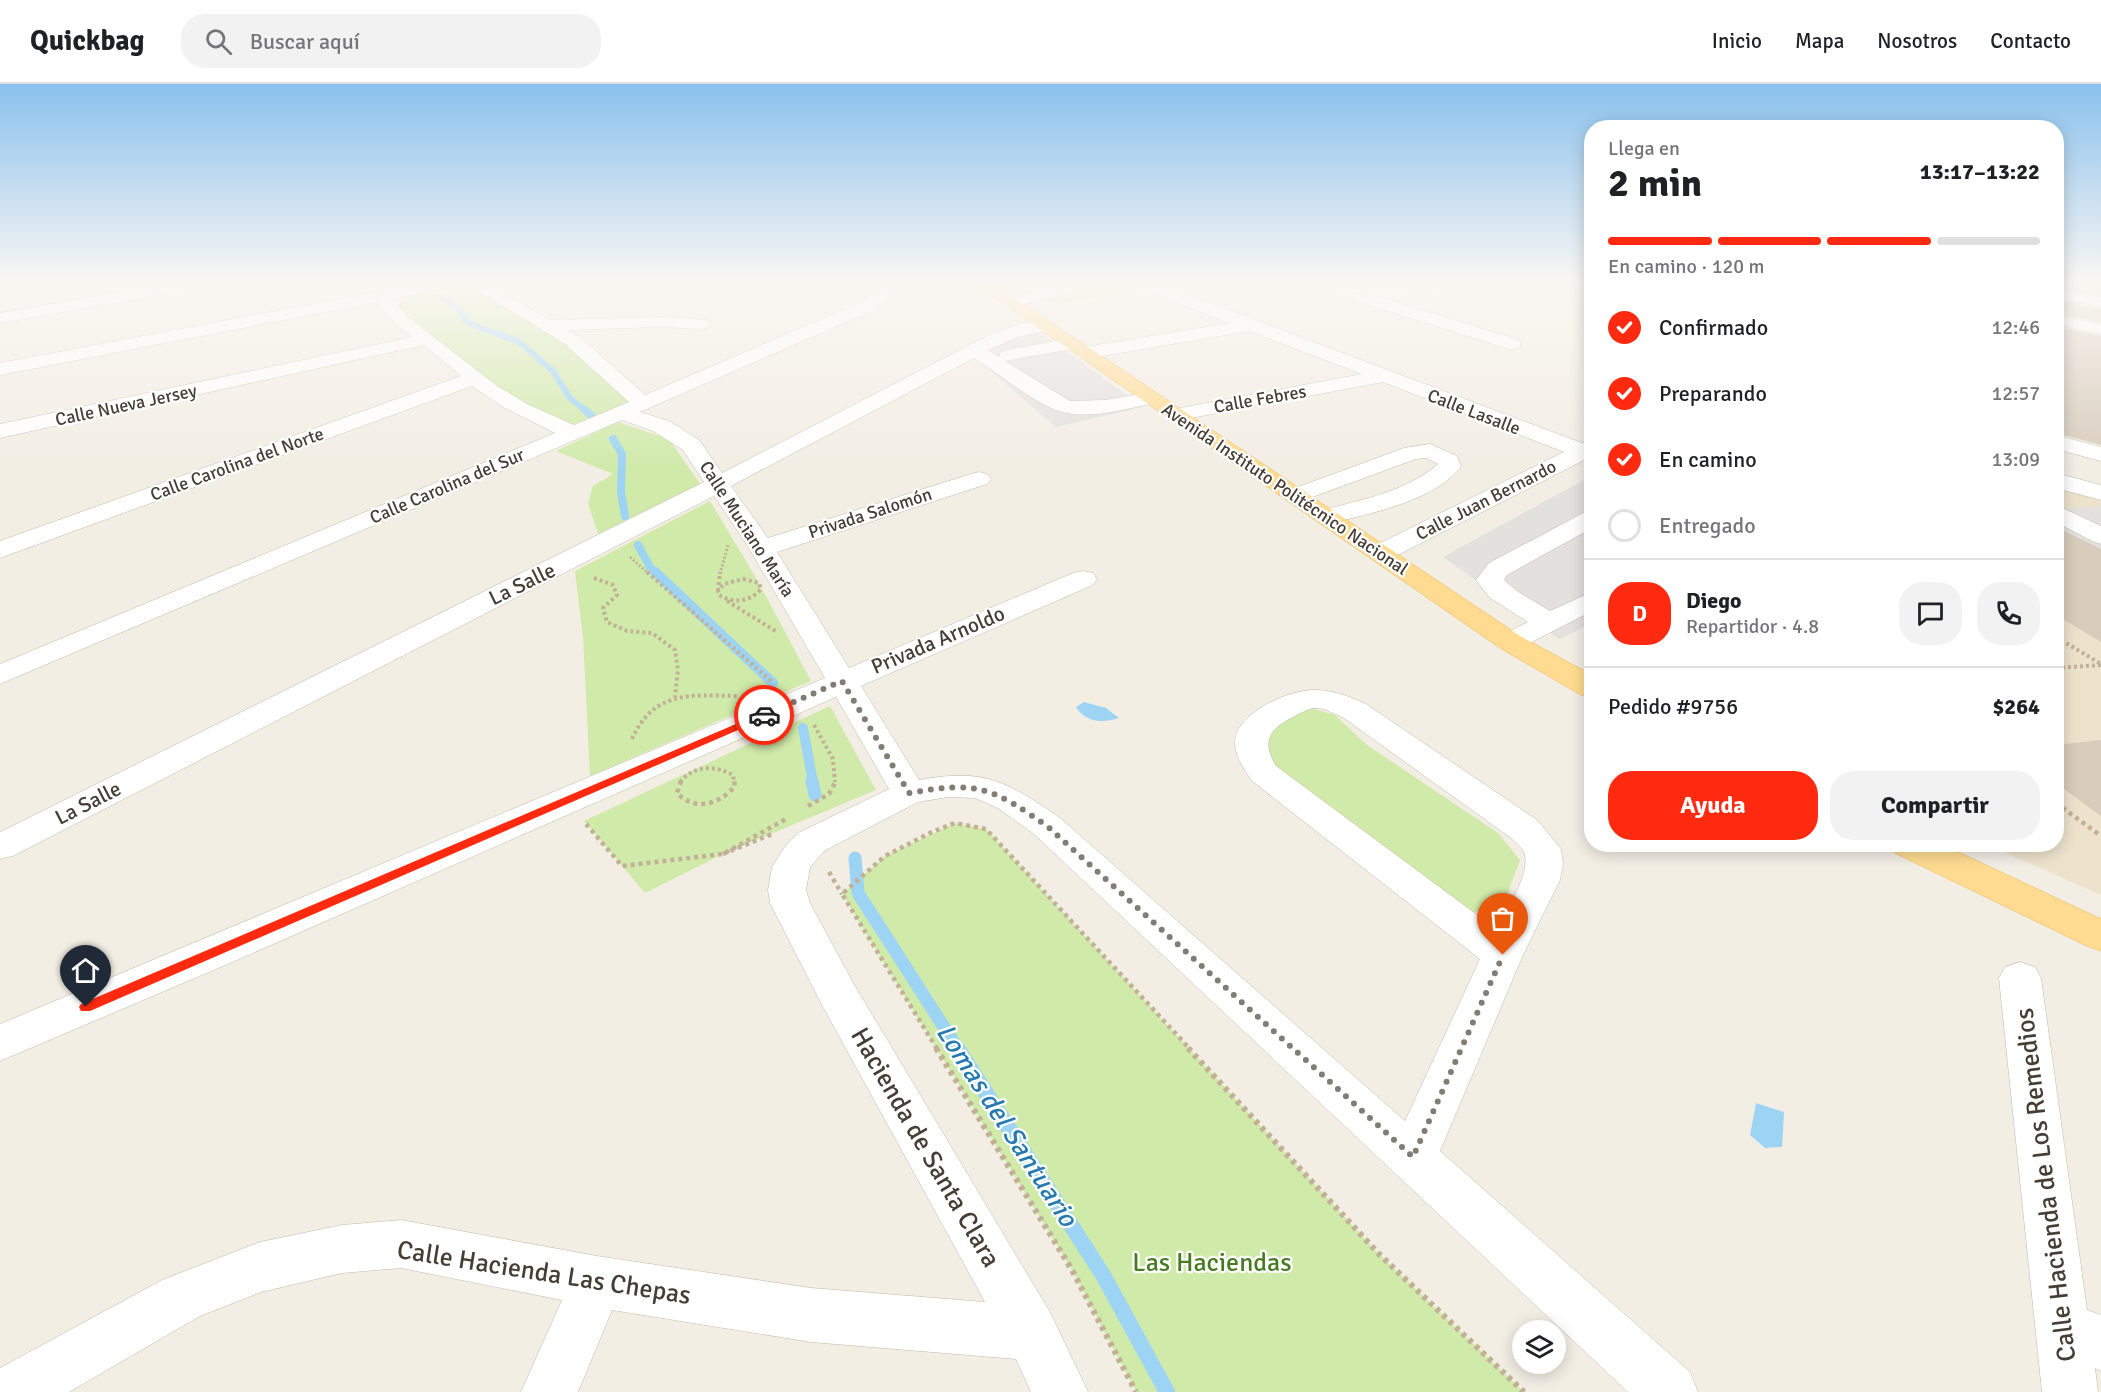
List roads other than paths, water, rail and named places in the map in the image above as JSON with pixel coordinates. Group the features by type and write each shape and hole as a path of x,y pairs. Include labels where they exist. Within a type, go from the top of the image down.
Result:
{"main road":[{"name":"Avenida Instituto Politécnico Nacional","path":"1072,345 1510,642 1584,684"},
{"path":"1925,852 2101,936"}],"street":[{"path":"0,369 117,345"},
{"name":"Calle Nueva Jersey","path":"0,431 399,345"},
{"path":"434,345 475,378 514,405 573,433"},
{"path":"577,345 592,356 632,408"},
{"name":"Calle Carolina del Sur","path":"0,675 778,345"},
{"name":"La Salle","path":"0,847 609,541 719,483 983,354 995,345"},
{"path":"983,354 1078,349 1106,345"},
{"name":"Calle Lasalle","path":"1300,345 1380,376 1584,448"},
{"path":"983,354 1059,405 1068,408 1098,407 1151,398"},
{"name":"Calle Febres","path":"1175,415 1380,376"},
{"name":"Calle Carolina del Norte","path":"0,550 475,378"},
{"name":"Calle Muciano María","path":"632,408 691,445 719,483 762,548 909,793"},
{"path":"2064,444 2101,454"},
{"name":"Calle Juan Bernardo","path":"1381,553 1584,451"},
{"path":"1296,496 1412,453 1430,452 1449,460 1449,466 1441,475 1422,485 1326,517"},
{"name":"Privada Salomón","path":"762,548 979,479"},
{"path":"2064,482 2101,493"},
{"path":"2064,504 2101,498"},
{"path":"2064,505 2101,511"},
{"path":"2064,507 2101,536"},
{"path":"1547,621 1501,593 1490,580 1498,569 1584,522"},
{"path":"1563,534 1584,542"},
{"name":"Privada Arnoldo","path":"0,1043 225,949 1083,579"},
{"path":"1510,642 1584,604"},
{"path":"1413,1157 1503,955 1541,880 1544,864 1542,849 1524,829 1355,711 1336,703 1316,699 1303,700 1265,717 1250,740 1251,751 1264,773 1503,955"},
{"path":"909,793 948,786 980,788 1010,800 1047,826 1670,1392"},
{"name":"Hacienda de Santa Clara","path":"909,793 811,842 791,867 787,890 790,903 837,993 1032,1333 1060,1392"},
{"name":"Calle Hacienda de Los Remedios","path":"2020,978 2082,1336 2070,1392"},
{"name":"Calle Hacienda Las Chepas","path":"14,1392 181,1298 260,1267 342,1248 401,1245 597,1282 811,1315 1032,1333"},
{"path":"549,1392 597,1282"}],"water":[{"path":"1084,702 1106,708 1119,718 1107,721 1090,719 1076,707"},
{"path":"1756,1103 1784,1112 1782,1147 1765,1148 1750,1135"}],"waterway":[{"name":"Lomas del Santuario","path":"523,345 553,371 570,398 586,411"},
{"name":"Lomas del Santuario","path":"585,410 591,415"},
{"name":"Lomas del Santuario","path":"613,439 622,454 621,492 625,516"},
{"name":"Lomas del Santuario","path":"638,545 655,572"},
{"name":"Lomas del Santuario","path":"655,572 773,683"},
{"name":"Lomas del Santuario","path":"803,728 813,782"},
{"name":"Lomas del Santuario","path":"812,781 815,795"},
{"name":"Lomas del Santuario","path":"855,858 858,893 958,1049"},
{"name":"Lomas del Santuario","path":"957,1048 1103,1275 1167,1392"}],"park label":[{"name":"Las Haciendas","path":"1212,1262"}]}
